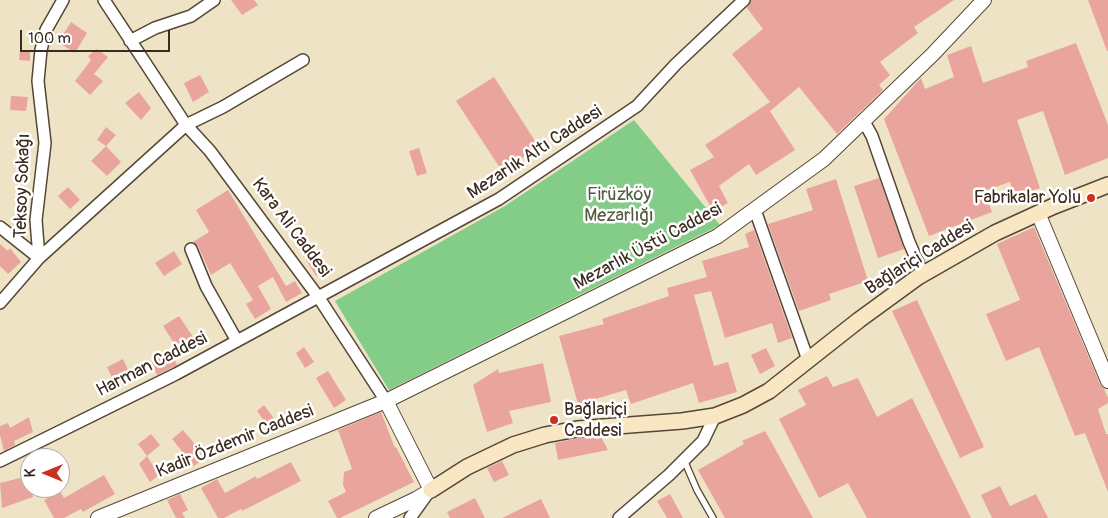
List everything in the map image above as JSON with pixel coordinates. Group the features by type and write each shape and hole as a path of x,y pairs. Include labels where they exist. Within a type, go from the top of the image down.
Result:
{"main road":[{"name":"Bağlariçi Caddesi","path":"431,490 467,467 513,445 545,434 578,429 682,421 715,416 743,405 768,391 859,320 923,274 995,233 1108,186"}],"street":[{"name":"Teksoy Sokağı","path":"39,258 36,220 45,143 38,81 39,65 46,30 63,0"},
{"name":"Kara Ali Caddesi","path":"104,0 186,125 210,151 319,298 386,401 431,490"},
{"path":"130,41 155,28 191,16 214,0"},
{"name":"Mezarlık Altı Caddesi","path":"319,298 499,199 599,133 637,106 676,64 744,0"},
{"name":"Mezarlık Üstü Caddesi","path":"386,401 718,236 824,159 933,54 984,0"},
{"path":"0,303 39,258 186,125 223,107 304,60"},
{"path":"864,120 872,136 909,242 923,274"},
{"path":"755,210 808,360"},
{"path":"1038,214 1108,381"},
{"path":"0,227 39,258"},
{"path":"191,249 206,286 237,341"},
{"name":"Harman Caddesi","path":"0,461 176,374 319,298"},
{"name":"Kadir Özdemir Caddesi","path":"98,518 386,401"},
{"path":"619,518 669,475 703,441 715,416"},
{"path":"376,518 431,490"},
{"path":"410,518 431,490"}],"lane":[{"path":"684,460 697,490 713,518"}],"green space":[{"name":"Firüzköy Mezarlığı","path":"634,120 720,225 389,390 335,301 505,206"}],"building":[{"path":"231,0 254,0 258,5 242,15"},
{"path":"751,0 954,0 914,27 918,33 880,62 890,75 879,85 883,90 837,134 799,87 770,111 795,150 756,175 749,164 719,186 728,203 713,211 690,170 714,157 705,145 770,102 732,54 763,29 747,8"},
{"path":"1088,0 1108,0 1108,51 1107,51"},
{"path":"71,22 87,33 75,53 58,42"},
{"path":"1076,43 1108,125 1108,158 1065,175 1043,111 1017,120 1040,188 1014,197 1010,182 984,191 992,212 929,236 884,119 921,78 925,89 954,77 947,55 971,46 983,83 1028,67 1026,61"},
{"path":"97,49 108,57 94,74 103,81 90,95 75,81 91,60 88,56"},
{"path":"20,50 30,51 30,61 19,60"},
{"path":"200,75 209,92 193,102 184,83"},
{"path":"494,77 539,147 502,171 456,101"},
{"path":"139,92 151,108 141,120 125,103"},
{"path":"11,96 28,97 26,111 10,110"},
{"path":"106,127 116,135 106,146 97,140"},
{"path":"106,146 121,162 107,176 91,161"},
{"path":"419,148 427,173 417,176 409,151"},
{"path":"879,178 904,249 878,258 854,186"},
{"path":"836,179 868,281 829,294 831,300 799,311 768,224 813,210 806,189"},
{"path":"68,187 80,200 70,209 58,196"},
{"path":"228,190 286,286 295,281 302,293 286,302 273,277 258,286 271,309 255,319 246,304 253,300 230,263 211,275 198,246 193,242 209,232 196,210"},
{"path":"1034,227 1100,384 1108,398 1108,403 1098,409 1106,434 1108,434 1108,492 1085,433 1075,436 1039,347 1006,361 986,314 1020,300 997,244"},
{"path":"754,230 792,338 778,343 772,323 725,338 711,291 694,295 714,366 728,362 737,392 699,403 693,383 631,404 626,390 578,404 559,336 604,324 602,319 669,296 667,288 707,277 702,261 749,247 745,234"},
{"path":"0,244 8,251 10,248 21,262 8,274 0,266"},
{"path":"174,251 182,264 164,276 155,263"},
{"path":"316,254 326,270 316,276 306,260"},
{"path":"917,300 984,447 960,458 892,311"},
{"path":"179,316 195,340 179,351 163,326"},
{"path":"304,347 314,362 305,368 296,353"},
{"path":"766,348 775,366 760,374 751,355"},
{"path":"171,352 177,365 157,375 151,362"},
{"path":"123,359 133,380 117,388 107,367"},
{"path":"543,363 551,402 509,411 513,423 487,432 473,385 498,369 499,373"},
{"path":"328,371 346,400 334,408 316,378"},
{"path":"827,376 833,387 858,378 877,417 912,398 971,518 867,518 848,483 819,498 779,419 806,405 798,390"},
{"path":"264,405 281,428 273,434 257,411"},
{"path":"381,412 395,448 414,482 337,518 328,501 346,492 343,485 344,472 352,469 338,430"},
{"path":"29,417 33,432 14,441 15,445 4,451 0,426 8,423 10,428"},
{"path":"183,430 206,457 194,466 172,439"},
{"path":"765,431 813,518 725,518 698,470 744,444 742,441"},
{"path":"151,434 160,445 147,456 138,444"},
{"path":"601,437 608,450 558,460 555,443 578,438"},
{"path":"147,456 159,475 150,482 139,464"},
{"path":"502,461 509,475 494,482 487,468"},
{"path":"291,462 301,481 224,518 218,518 201,488 217,479 225,493 256,476 257,479"},
{"path":"104,475 115,494 83,512 81,509 64,518 54,518 44,500 48,498 70,498 70,495"},
{"path":"20,478 20,498 30,498 2,508 0,483"},
{"path":"1000,486 1010,506 1036,494 1048,518 992,518 981,495"},
{"path":"180,494 188,510 182,513 185,518 176,518 167,500"},
{"path":"670,494 683,518 667,518 657,501"},
{"path":"475,498 485,518 450,518 447,512"},
{"path":"541,499 550,518 502,518"}],"place":[{"name":"Fabrikalar Yolu","path":"1091,198"},
{"name":"Bağlariçi Caddesi","path":"554,420"}]}
